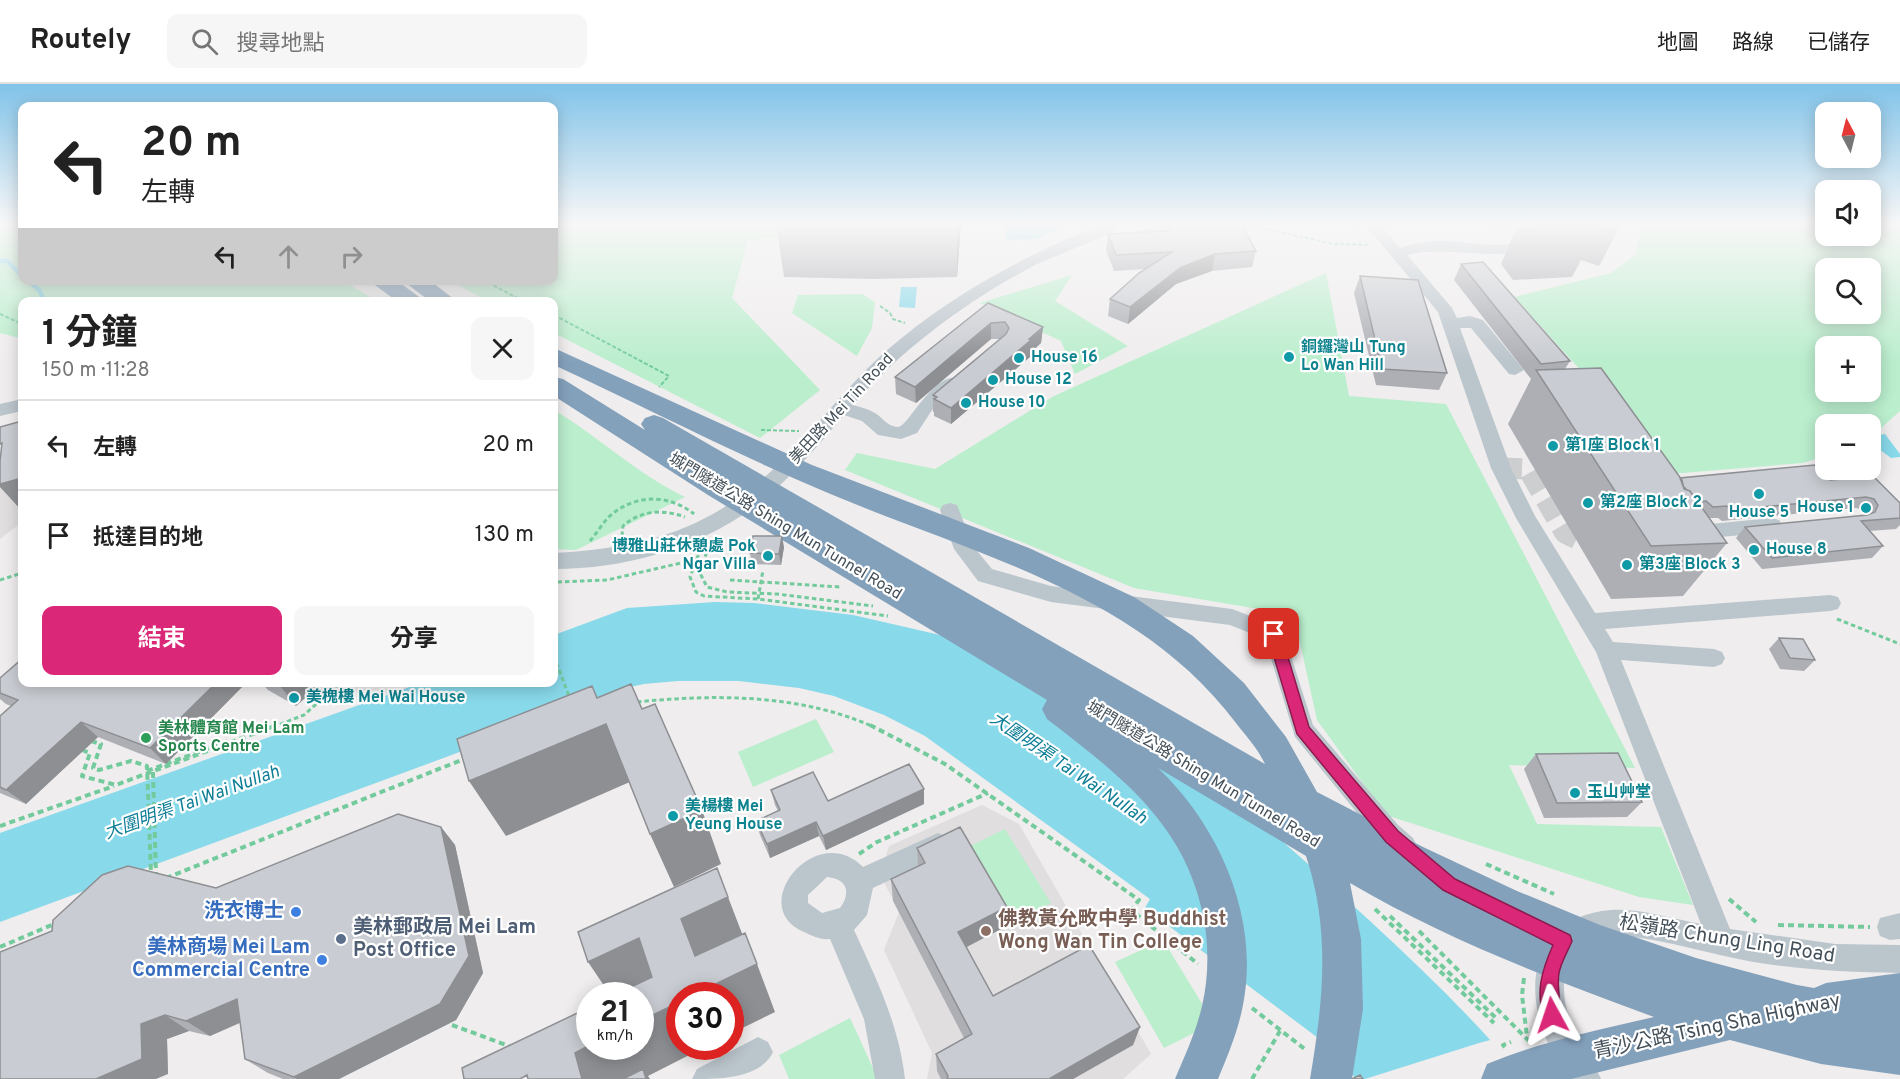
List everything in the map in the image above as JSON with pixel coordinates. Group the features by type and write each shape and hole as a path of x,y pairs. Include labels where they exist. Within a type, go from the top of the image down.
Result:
{"highway":[{"path":"387,285 407,297"},
{"path":"421,285 439,297"},
{"path":"558,358 743,460 900,512 1050,570 1121,604 1192,652 1245,704 1276,747 1301,789 1319,833 1336,893 1343,938 1344,989 1340,1036 1323,1068"},
{"name":"城門隧道公路 Shing Mun Tunnel Road","path":"558,367 743,460 1221,757 1343,826 1455,883 1582,939 1697,980 1834,1013 1900,1024"},
{"name":"城門隧道公路 Shing Mun Tunnel Road","path":"558,387 743,460 954,629 1040,677 1313,842 1440,911 1576,969 1690,1010 1821,1043 1900,1054"},
{"path":"954,629 1094,735 1143,777 1173,810 1196,845 1220,903 1228,965 1222,1015 1215,1040 1196,1079"},
{"name":"青沙公路 Tsing Sha Highway","path":"1505,1055 1595,1051 1658,1036 1823,1004 1900,993"}],"street":[{"name":"美田路 Mei Tin Road","path":"558,561 605,558 644,552 716,524 749,502 776,478 841,407 898,350 976,292 1018,269"},
{"path":"1411,269 1446,311 1501,468 1526,518 1606,650 1722,943"},
{"path":"1401,281 1422,283"},
{"path":"1451,324 1470,321 1478,324 1515,370"},
{"path":"841,407 868,417 885,431 901,433 911,429 925,405 964,373"},
{"path":"0,410 18,406"},
{"path":"950,510 964,549 986,575 1051,594 1232,617 1274,634 1303,730 1392,837 1449,885 1564,941 1550,972 1548,1001 1556,1028 1586,1079"},
{"path":"1666,536 1797,523"},
{"path":"1588,622 1804,607 1830,603"},
{"path":"1606,650 1714,658"},
{"path":"850,874 862,894 858,907 850,918 838,925 819,926 802,918 796,907 795,895 798,884 806,874 823,865 850,874 938,845"},
{"name":"松嶺路 Chung Ling Road","path":"1564,941 1584,928 1607,923 1626,923 1722,943 1835,958 1900,959"},
{"path":"838,925 877,1015 885,1041 890,1079"},
{"path":"710,1078 758,1052"}],"path":[{"path":"493,285 515,297"},
{"path":"880,306 890,313 893,319 908,323"},
{"path":"0,314 18,322"},
{"path":"558,317 669,376 656,390 664,392"},
{"path":"743,460 764,431 800,432"},
{"path":"587,543 614,513 641,500 657,498 675,501 688,508 698,519"},
{"path":"626,540 621,534 622,529 639,515 673,513 691,521"},
{"path":"558,581 607,580 694,560"},
{"path":"758,599 763,570"},
{"path":"0,580 18,574"},
{"path":"729,580 761,580 845,587"},
{"path":"1804,607 1900,644"},
{"path":"558,667 574,710"},
{"path":"147,771 304,715 335,687"},
{"path":"632,703 665,699 738,698 833,713 893,735 962,773 1139,900 1131,910 1202,967"},
{"path":"80,738 101,744 93,768 99,770 131,761 147,766 151,875"},
{"path":"0,826 153,772 228,742"},
{"path":"80,749 90,753 82,776 116,785"},
{"path":"153,772 158,881 466,758"},
{"path":"850,874 877,842 988,793"},
{"path":"1369,903 1496,1022 1374,900"},
{"path":"0,947 63,921"},
{"path":"1413,924 1512,1022 1534,1047"},
{"path":"1245,1002 1323,1068"},
{"path":"452,1025 514,1048"},
{"path":"1252,1079 1281,1031"}],"shaded area":[{"path":"18,449 18,525 0,539 0,454"},
{"name":"佛教黃允畋中學 Buddhist Wong Wan Tin College","path":"982,805 1019,824 1151,1054 1123,1079 927,1079 932,1053 884,950 899,912 880,874 889,846"}],"green space":[{"path":"0,269 18,269 18,285 350,285 370,297 18,297 18,338 0,333"},
{"path":"558,269 740,269 732,298 820,390 760,438 558,335 558,297 480,297 458,285 558,285"},
{"path":"1616,269 1815,269 1815,324 1881,324 1881,269 1900,269 1900,411 1881,428 1881,414 1815,414 1815,459 1803,463 1670,474 1624,418 1514,297 1611,273"},
{"path":"1326,273 1349,396 1446,404 1635,768 1509,765 1537,824 1661,827 1693,905 1639,897 1386,815 1317,720 1294,615 1134,588 845,470 857,453 935,469 1054,396"},
{"path":"1072,275 1055,301 1128,346 1075,374 1061,341 980,303"},
{"path":"862,294 875,302 872,328 857,356 792,313 798,295"},
{"path":"558,413 651,478 685,497 576,550 558,549"},
{"path":"816,719 834,752 753,787 738,752"},
{"path":"1005,829 1051,903 1009,925 964,849"},
{"path":"1163,940 1214,1023 1164,1048 1115,962"},
{"path":"850,1018 878,1079 789,1079 779,1055"}],"water":[{"path":"901,287 917,287 915,308 899,307"},
{"path":"1885,434 1900,457 1891,458 1881,450 1881,435"},
{"name":"大圍明渠 Tai Wai Nullah","path":"715,602 754,603 853,615 975,643 1264,826 1318,873 1430,978 1488,1037 1524,1079 1356,1079 1326,1044 1145,908 1150,899 925,736 884,715 834,696 799,688 739,681 678,681 644,684 616,690 457,753 0,922 0,833 410,687 558,687 558,634 627,608"}],"pier":[{"path":"1494,1039 1527,1079 1365,1079 1479,1043"}],"building":[{"path":"1145,269 1178,269 1130,307 1110,299"},
{"path":"1465,269 1490,269 1570,361 1541,364"},
{"path":"1360,276 1418,280 1447,373 1382,369"},
{"path":"988,303 1043,327 1029,339 1031,340 951,408 934,399 937,397 933,395 1006,334 1009,328 1005,322 991,323 915,387 895,377"},
{"path":"1601,368 1682,480 1684,489 1690,491 1727,543 1651,546 1536,370"},
{"path":"18,422 18,479 0,484 2,443 0,444 0,427"},
{"path":"1815,465 1815,480 1877,480 1900,503 1900,518 1861,521 1883,546 1772,558 1745,527 1867,515 1875,512 1878,505 1874,499 1866,497 1730,510 1727,506 1713,507 1706,501 1697,502 1690,491 1683,486 1680,478"},
{"path":"753,536 782,536 779,554 750,553"},
{"path":"1779,638 1803,639 1815,660 1790,658"},
{"name":"美林體育館 Mei Lam Sports Centre","path":"18,662 18,687 212,687 150,748 81,722 6,790 0,787 0,716 18,700 0,693 0,678"},
{"path":"631,684 642,709 655,704 702,810 650,834 606,724 469,781 457,739 592,686 597,698"},
{"path":"1618,753 1642,802 1557,803 1536,754"},
{"path":"909,764 924,789 823,836 816,822 767,844 756,821 780,810 771,790 813,772 828,801"},
{"name":"美林商場 Mei Lam Commercial Centre","path":"398,814 441,827 469,956 440,1004 294,1077 245,1059 237,999 186,1021 165,1015 141,1024 142,1059 96,1079 0,1079 0,952 52,931 53,920 102,875 128,866 216,888"},
{"path":"960,827 1007,907 958,932 993,996 1089,945 1140,1027 1049,1079 947,1079 948,1076 936,1054 972,1034 891,879 925,863 917,848"},
{"path":"717,868 728,897 681,919 695,956 745,933 757,964 720,982 666,982 666,1009 654,1014 654,982 641,982 652,977 639,938 588,962 578,932"},
{"path":"576,1014 575,1053 582,1079 528,1079 527,1075 520,1079 464,1079 462,1068"},
{"path":"643,1069 646,1079 623,1079"}],"waterway":[{"path":"33,285 42,297"}],"tunnel":[{"path":"1501,468 1528,469 1565,533 1579,540 1603,541"}],"place":[{"name":"銅鑼灣山 Tung Lo Wan Hill","path":"1289,357"},
{"name":"House 16","path":"1019,358"},
{"name":"House 12","path":"993,380"},
{"name":"House 10","path":"966,403"},
{"name":"第1座 Block 1","path":"1553,446"},
{"name":"House 5","path":"1759,494"},
{"name":"第2座 Block 2","path":"1588,503"},
{"name":"House 1","path":"1866,508"},
{"name":"House 8","path":"1754,550"},
{"name":"博雅山莊休憩處 Pok Ngar Villa","path":"768,556"},
{"name":"第3座 Block 3","path":"1627,565"},
{"name":"美槐樓 Mei Wai House","path":"294,698"},
{"name":"美林體育館 Mei Lam Sports Centre","path":"146,738"},
{"name":"玉山艸堂","path":"1575,793"},
{"name":"美楊樓 Mei Yeung House","path":"673,816"},
{"name":"洗衣博士","path":"296,912"},
{"name":"佛教黃允畋中學 Buddhist Wong Wan Tin College","path":"986,931"},
{"name":"美林郵政局 Mei Lam Post Office","path":"341,939"},
{"name":"美林商場 Mei Lam Commercial Centre","path":"322,960"}],"route":[{"path":"1274,634 1303,730 1392,837 1449,885 1564,941 1550,972 1548,1001 1552,1015"}]}
